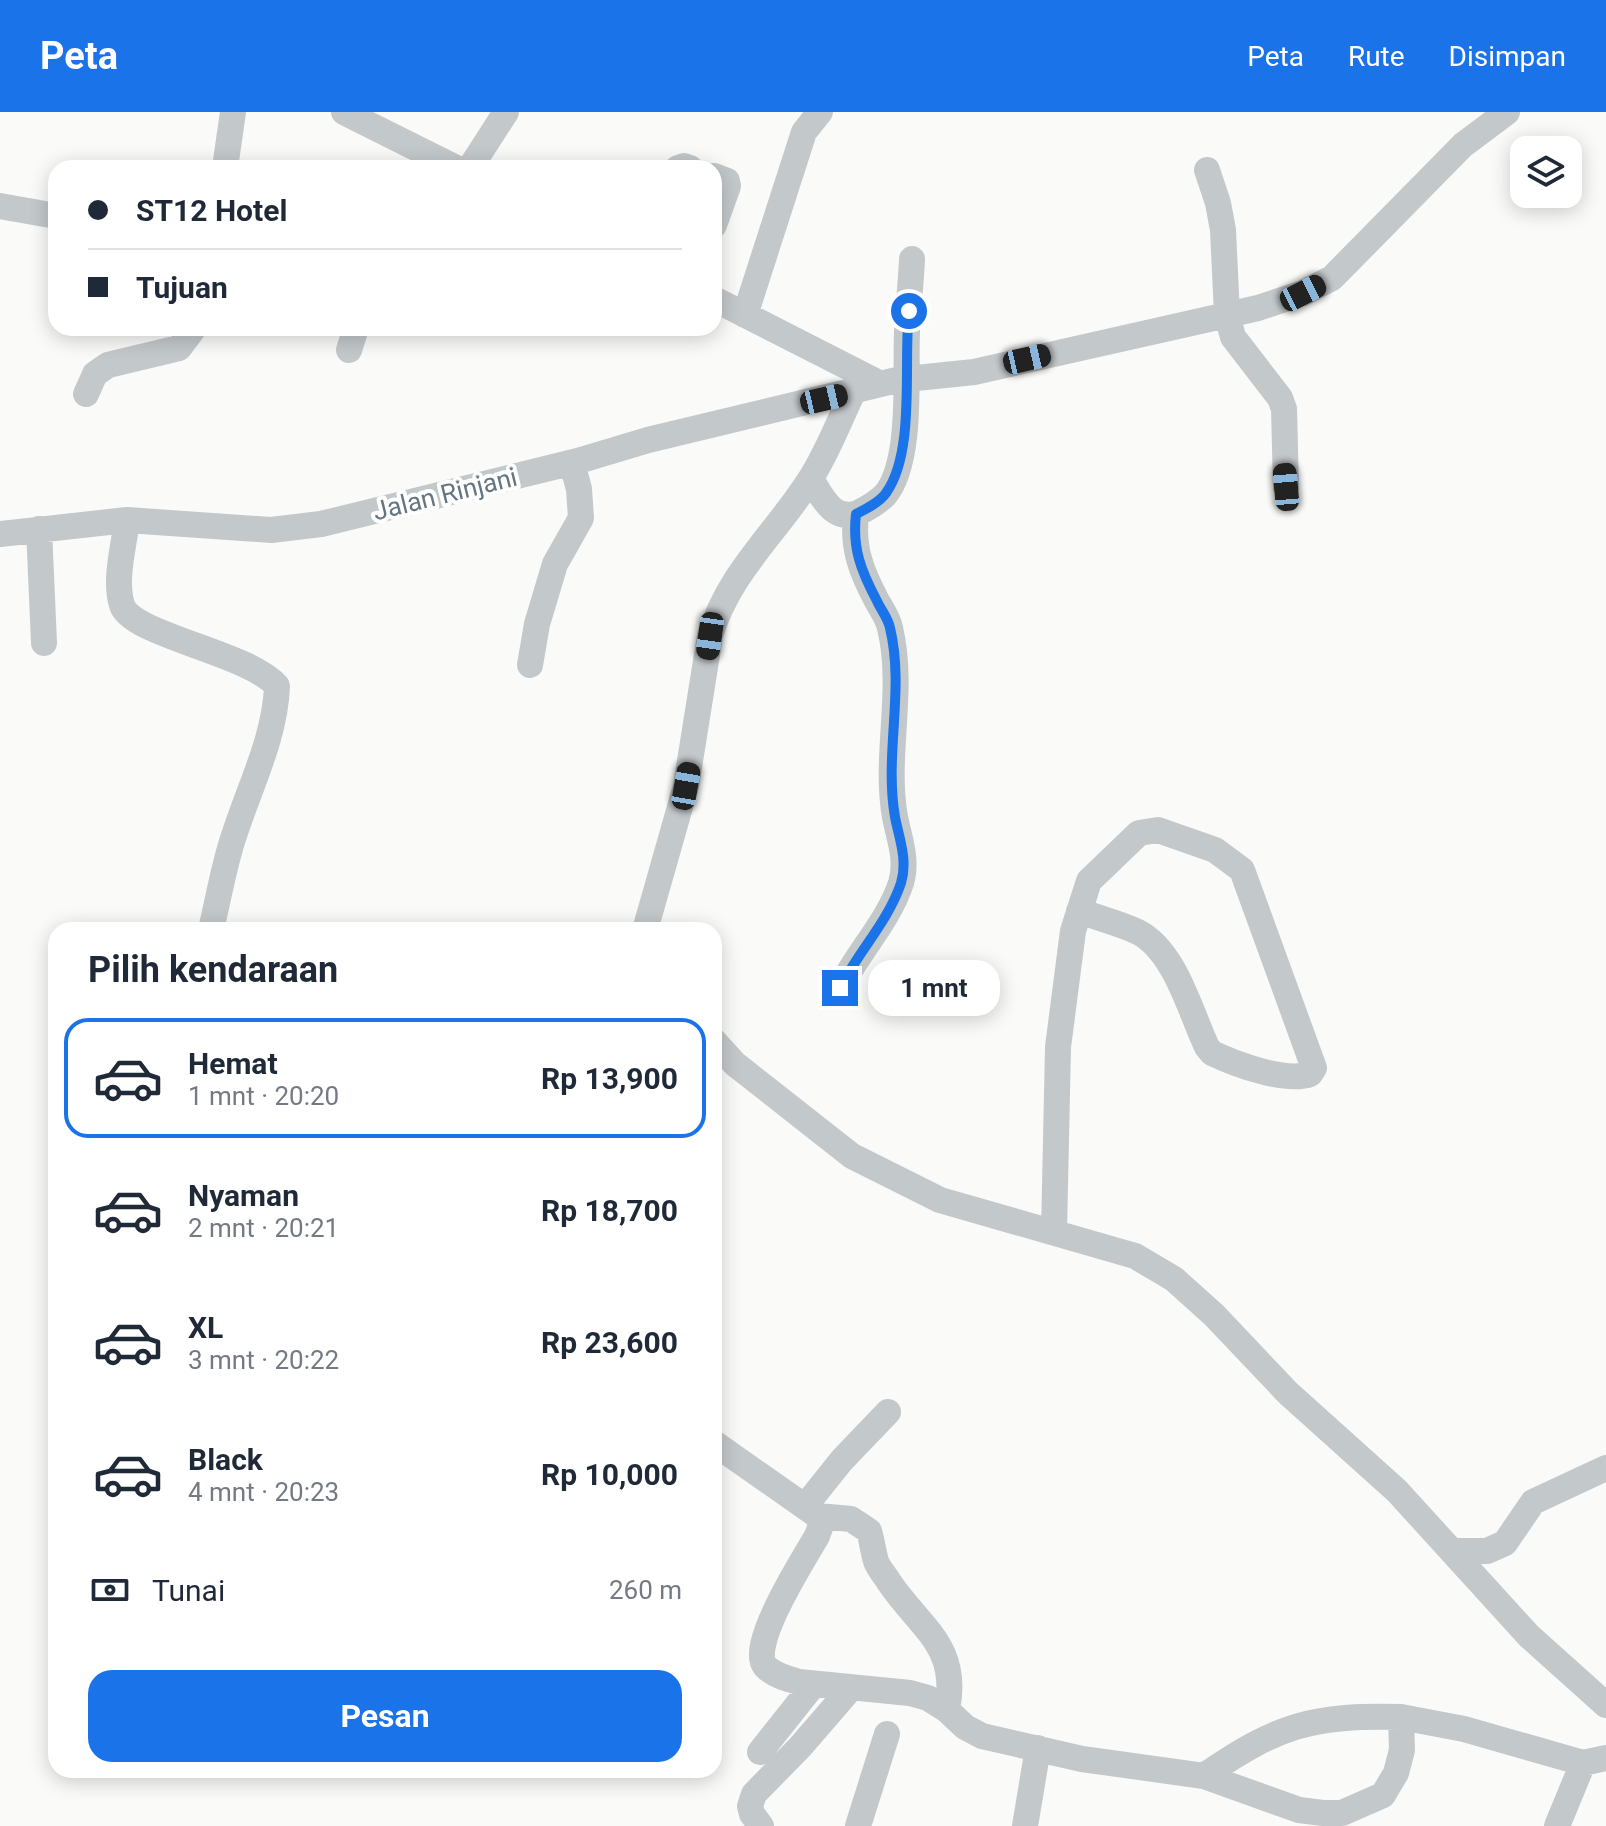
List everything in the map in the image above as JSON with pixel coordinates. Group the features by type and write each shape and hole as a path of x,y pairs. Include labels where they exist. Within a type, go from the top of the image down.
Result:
{"street":[{"path":"226,160 233,112"},
{"path":"344,112 408,157"},
{"path":"475,160 506,112"},
{"path":"745,315 804,132 820,112"},
{"name":"Jalan Rinjani","path":"0,534 127,520 271,530 292,528 572,463 648,440 881,384 908,378 974,372 1279,302 1332,278 1463,145 1507,112"},
{"path":"1207,170 1223,230 1227,315 1233,337 1280,398 1284,409 1286,487"},
{"path":"722,179 727,181 728,186 722,203"},
{"path":"0,206 48,215"},
{"path":"811,479 826,505 839,514 856,514 886,494 896,471 903,440 912,259"},
{"path":"722,303 881,384"},
{"path":"86,394 95,374 108,365 179,348 188,336"},
{"path":"647,922 686,786 710,636 717,614 737,575 811,479 853,392"},
{"path":"530,665 537,624 555,564 581,518 579,489 572,463"},
{"path":"840,988 883,919 901,882 904,859 891,785 896,675 893,642 889,624 862,573 856,554 853,535 856,514"},
{"path":"127,520 120,578 121,603 125,612 145,626 245,663 268,675 277,686 258,768 229,851 213,922"},
{"path":"39,529 44,643"},
{"path":"1054,1232 1058,1047 1065,981 1079,911 1089,881 1139,833 1158,830 1215,850 1242,870 1314,1068 1310,1074 1303,1076 1278,1075 1212,1053 1166,956 1154,943 1137,932 1079,911"},
{"path":"722,1050 735,1064 852,1156 940,1200 1135,1256 1174,1279 1214,1315 1288,1393 1397,1491 1529,1636 1606,1705"},
{"path":"812,1510 842,1460 888,1412"},
{"path":"722,1448 812,1510 851,1519 869,1531 876,1562 942,1648 951,1692 947,1710"},
{"path":"1452,1551 1487,1551 1505,1543 1533,1502 1606,1468"},
{"path":"812,1510 821,1525 778,1604 761,1658 765,1666 784,1678 814,1684 910,1693 928,1698 965,1727 982,1736 1082,1759 1204,1776 1299,1810 1342,1813 1383,1795 1396,1773 1402,1750 1401,1717"},
{"path":"760,1752 814,1684"},
{"path":"761,1826 750,1806 754,1794 851,1688"},
{"path":"1204,1776 1241,1751 1281,1730 1308,1722 1356,1716 1401,1717 1594,1761 1557,1826"},
{"path":"858,1826 887,1734"},
{"path":"1025,1826 1038,1748"}],"route":[{"path":"840,988 883,919 901,882 904,859 891,785 896,675 893,642 889,624 862,573 853,535 856,514 886,494 896,471 903,440 909,311"}]}
